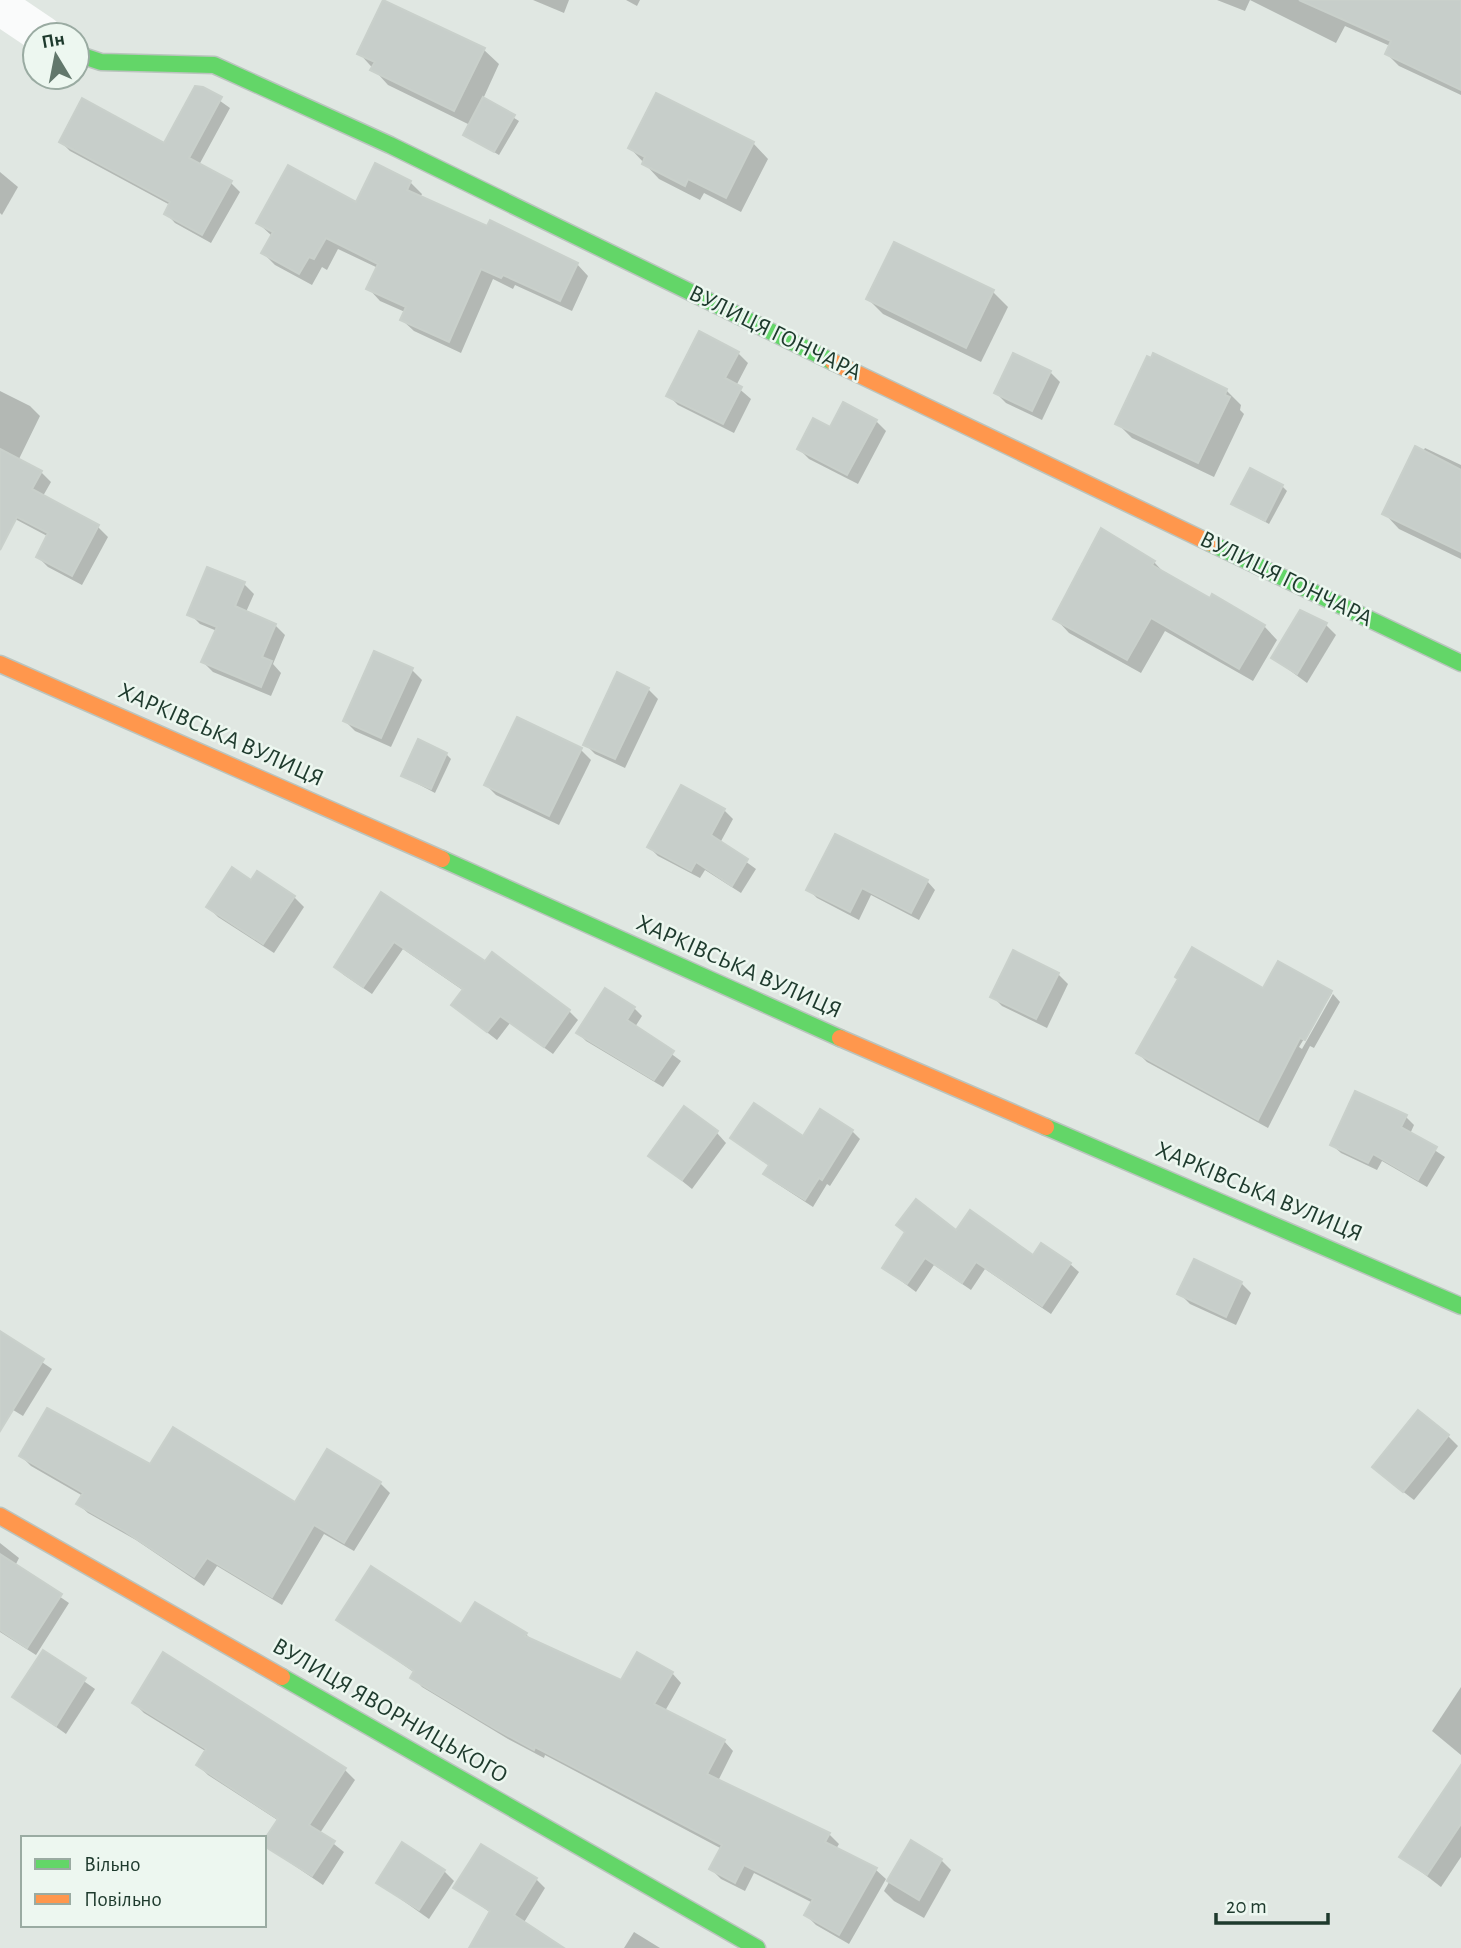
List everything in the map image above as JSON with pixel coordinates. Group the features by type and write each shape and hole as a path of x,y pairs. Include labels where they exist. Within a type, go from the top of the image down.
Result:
{"street":[{"path":"0,6 22,21"},
{"name":"ВУЛИЦЯ ГОНЧАРА","path":"91,59 101,62 214,65 390,145 950,419 1461,663"},
{"name":"ХАРКІВСЬКА ВУЛИЦЯ","path":"0,664 240,768 845,1040 1461,1306"},
{"name":"ВУЛИЦЯ ЯВОРНИЦЬКОГО","path":"0,1516 757,1948"}],"building":[{"path":"383,0 485,48 454,111 370,70 375,62 357,54"},
{"path":"1299,0 1461,0 1461,90 1385,54 1391,41"},
{"path":"195,86 222,97 189,158 232,181 202,235 164,214 170,202 59,142 82,98 164,143"},
{"path":"656,93 754,142 726,198 688,179 685,186 642,164 645,157 628,148"},
{"path":"483,97 515,115 494,152 463,135"},
{"path":"375,163 411,181 407,190 487,226 490,220 578,263 560,301 503,275 501,278 481,269 449,342 400,320 406,307 366,289 378,264 326,238 314,259 309,257 299,274 261,253 273,232 256,223 288,165 356,202"},
{"path":"894,242 994,290 966,348 866,299"},
{"path":"699,331 739,352 725,378 742,387 723,424 666,396"},
{"path":"1013,353 1051,371 1032,411 994,393"},
{"path":"1153,353 1227,389 1225,395 1230,397 1198,463 1115,424 1147,356 1151,358"},
{"path":"843,402 877,420 847,475 797,449 813,418 830,427"},
{"path":"1415,446 1461,470 1461,552 1382,514"},
{"path":"0,449 42,471 32,489 99,525 72,576 36,557 48,533 17,517 0,550"},
{"path":"1250,468 1283,485 1265,521 1231,504"},
{"path":"1101,528 1155,561 1152,565 1210,598 1212,594 1265,625 1239,669 1151,618 1127,660 1053,619"},
{"path":"207,567 245,582 235,606 276,624 262,657 272,661 261,687 201,662 217,627 187,615"},
{"path":"1300,610 1327,623 1297,674 1271,658"},
{"path":"374,651 413,668 381,738 343,721"},
{"path":"617,672 649,688 615,759 583,745"},
{"path":"517,717 582,748 549,816 484,785"},
{"path":"418,739 447,753 431,789 401,776"},
{"path":"681,785 725,809 711,835 748,859 732,886 696,862 691,871 647,847"},
{"path":"835,834 928,880 911,913 862,888 850,912 806,890"},
{"path":"232,867 251,880 257,871 295,896 263,944 206,907"},
{"path":"381,892 485,961 492,952 570,1010 544,1047 500,1016 487,1032 451,1005 463,989 394,942 363,987 334,967"},
{"path":"1192,947 1263,988 1278,961 1332,991 1305,1040 1300,1038 1258,1120 1136,1053 1178,979 1175,977"},
{"path":"1013,950 1059,973 1036,1019 990,997"},
{"path":"605,988 635,1007 627,1020 674,1051 654,1080 576,1033"},
{"path":"1355,1091 1407,1115 1401,1127 1437,1147 1418,1180 1373,1154 1368,1163 1330,1145"},
{"path":"754,1103 803,1136 820,1109 853,1130 822,1180 819,1178 805,1200 763,1174 769,1165 730,1138"},
{"path":"684,1106 718,1131 682,1180 648,1156"},
{"path":"916,1199 956,1230 970,1210 1033,1255 1041,1243 1071,1263 1042,1306 976,1262 962,1283 925,1258 907,1284 882,1268 905,1232 896,1225"},
{"path":"1194,1259 1242,1282 1226,1317 1177,1294"},
{"path":"0,1331 44,1359 0,1431"},
{"path":"47,1408 150,1464 173,1427 295,1502 327,1449 381,1482 344,1543 314,1525 272,1597 207,1558 194,1577 124,1531 76,1504 83,1493 19,1456"},
{"path":"1418,1410 1449,1435 1403,1492 1372,1467"},
{"path":"0,1554 62,1594 27,1648 0,1630"},
{"path":"371,1566 461,1624 475,1602 527,1633 525,1636 621,1680 637,1652 673,1672 654,1704 725,1740 707,1774 830,1833 825,1842 877,1868 839,1935 804,1915 813,1899 744,1865 735,1883 709,1869 722,1845 535,1747 534,1750 497,1730 410,1678 414,1671 336,1620"},
{"path":"43,1650 86,1678 56,1726 12,1697"},
{"path":"163,1652 346,1768 309,1825 335,1841 312,1876 266,1847 266,1837 278,1819 196,1765 206,1749 132,1703"},
{"path":"1461,1765 1461,1824 1427,1875 1399,1857"},
{"path":"911,1840 942,1859 919,1900 887,1881"},
{"path":"402,1842 445,1870 419,1910 376,1883"},
{"path":"481,1844 537,1878 514,1915 564,1948 469,1948 490,1911 453,1888"}],"traffic: fast":[{"path":"91,59 101,62 214,65 390,145 833,362"},
{"path":"1210,543 1461,663"},
{"path":"442,859 840,1038"},
{"path":"1046,1127 1461,1306"},
{"path":"282,1677 757,1948"}],"traffic: slow":[{"path":"833,362 1210,543"},
{"path":"0,664 442,859"},
{"path":"840,1038 1046,1127"},
{"path":"0,1516 282,1677"}]}
